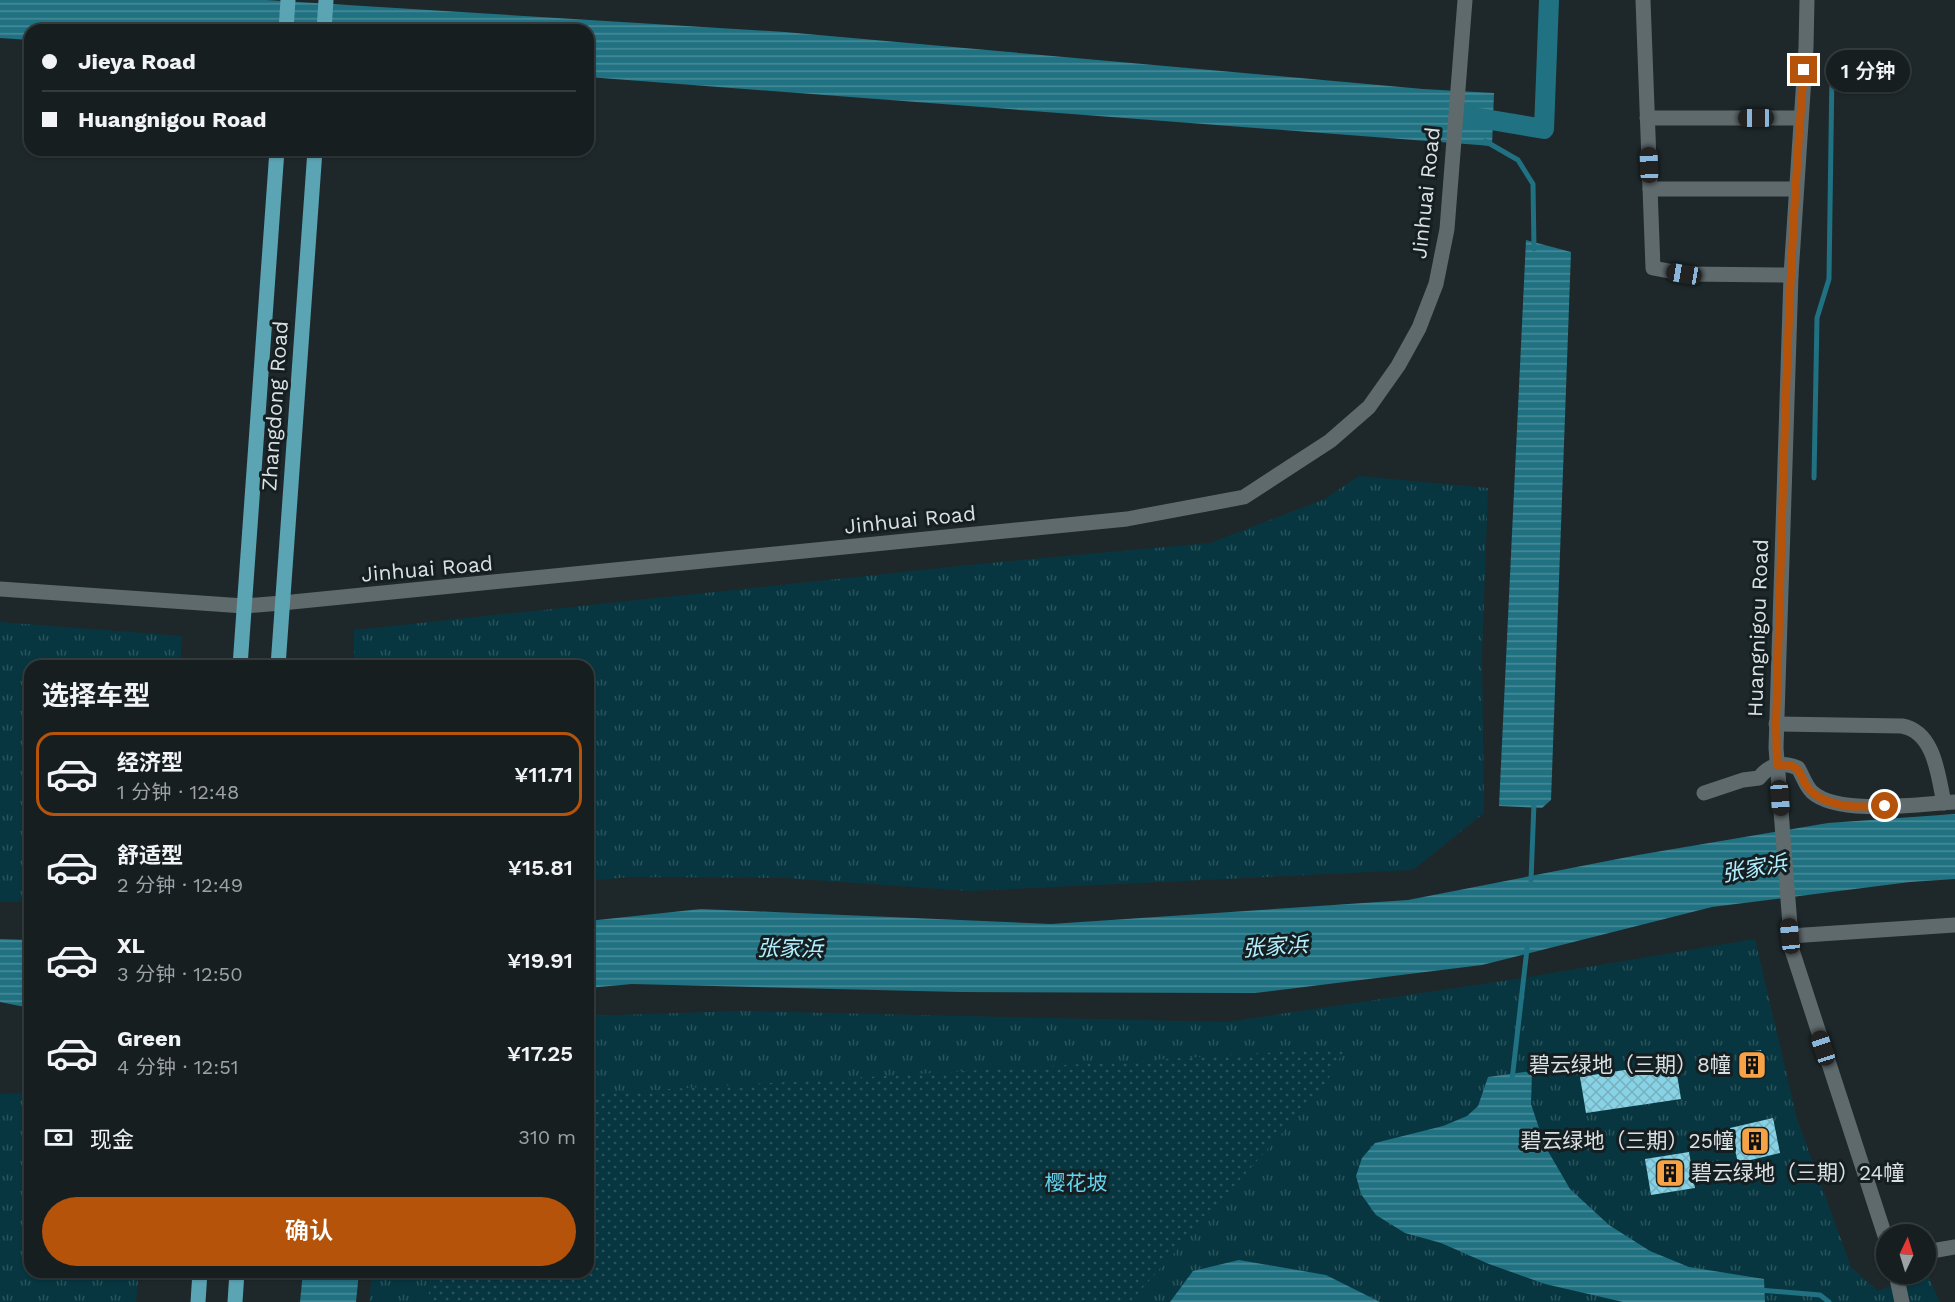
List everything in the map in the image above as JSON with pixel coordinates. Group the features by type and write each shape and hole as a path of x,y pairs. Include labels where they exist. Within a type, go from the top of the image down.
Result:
{"main road":[{"path":"286,24 288,0"},
{"path":"324,24 326,0"},
{"name":"Zhangdong Road","path":"240,660 277,156"},
{"name":"Zhangdong Road","path":"278,660 315,156"},
{"path":"198,1302 200,1278"},
{"path":"235,1302 237,1278"}],"street":[{"name":"Jinhuai Road","path":"0,589 244,606 1127,519 1244,497 1330,441 1369,407 1398,366 1419,328 1436,284 1447,229 1465,0"},
{"path":"1643,0 1653,268 1684,274 1791,275"},
{"name":"Huangnigou Road","path":"1807,0 1791,275 1776,724 1777,765 1790,936 1795,962 1881,1224"},
{"path":"1647,118 1800,118"},
{"path":"1650,189 1796,189"},
{"path":"1704,793 1743,780 1759,778 1766,769 1789,764 1798,768 1806,785 1813,793 1834,804 1866,807 1950,802 1928,744 1913,728 1776,724"},
{"path":"1790,936 1955,925"},
{"path":"1936,1250 1955,1247"},
{"path":"1898,1284 1902,1302"}],"green space":[{"path":"1359,476 1488,488 1482,656 1484,813 1413,870 970,891 785,878 629,877 594,880 594,660 354,660 354,630 989,563 1210,543 1325,499"},
{"path":"0,622 182,636 180,660 24,660 24,902 0,902"},
{"path":"1755,939 1797,1119 1851,1267 1878,1291 1895,1284 1932,1284 1940,1302 369,1302 371,1278 594,1278 594,1016 740,1011 1227,1022 1516,979"},
{"name":"樱花坡","path":"1345,1048 1325,1085 1130,1302 428,1302 430,1278 594,1278 594,1094"},
{"path":"24,1093 24,1278 138,1278 136,1302 0,1302 0,1094"}],"water":[{"path":"0,0 266,0 785,32 1423,89 1494,93 1492,146 594,77 594,24 24,24 24,40 0,38"},
{"path":"1526,240 1571,252 1551,800 1542,808 1499,806"},
{"name":"张家浜","path":"1955,814 1955,879 1910,882 1712,907 1482,965 1255,993 959,992 632,984 594,987 594,920 701,909 1051,924 1408,900 1638,855 1828,823"},
{"path":"0,939 24,940 24,1007 0,1002"},
{"path":"1532,1071 1531,1104 1545,1146 1570,1189 1609,1225 1650,1251 1689,1267 1764,1279 1765,1302 1623,1302 1545,1284 1489,1264 1441,1243 1405,1233 1376,1215 1361,1194 1356,1176 1362,1158 1375,1143 1443,1126 1467,1116 1478,1106 1488,1077"},
{"path":"1239,1260 1326,1275 1380,1302 1170,1302 1193,1271"},
{"path":"302,1278 358,1278 356,1302 300,1302"}],"building":[{"name":"碧云绿地（三期）8幢","path":"1761,1050 1764,1077 1744,1079 1740,1053"},
{"path":"1675,1062 1681,1099 1586,1113 1580,1077"},
{"name":"碧云绿地（三期）25幢","path":"1773,1118 1780,1153 1738,1163 1730,1128"},
{"name":"碧云绿地（三期）24幢","path":"1689,1152 1695,1188 1651,1195 1645,1159"}],"waterway":[{"path":"1467,116 1544,129 1549,0"},
{"path":"1814,478 1817,318 1829,279 1832,71"},
{"path":"1485,141 1518,160 1533,184 1534,249"},
{"path":"1531,880 1534,803"},
{"path":"1512,1080 1527,949"},
{"path":"1759,1290 1820,1295 1829,1302"}],"place":[{"name":"碧云绿地（三期）8幢","path":"1752,1065"},
{"name":"碧云绿地（三期）25幢","path":"1755,1141"},
{"name":"碧云绿地（三期）24幢","path":"1670,1173"}],"route":[{"path":"1804,70 1785,412 1776,724 1777,765 1789,764 1798,768 1806,785 1813,793 1834,804 1885,806"}]}
